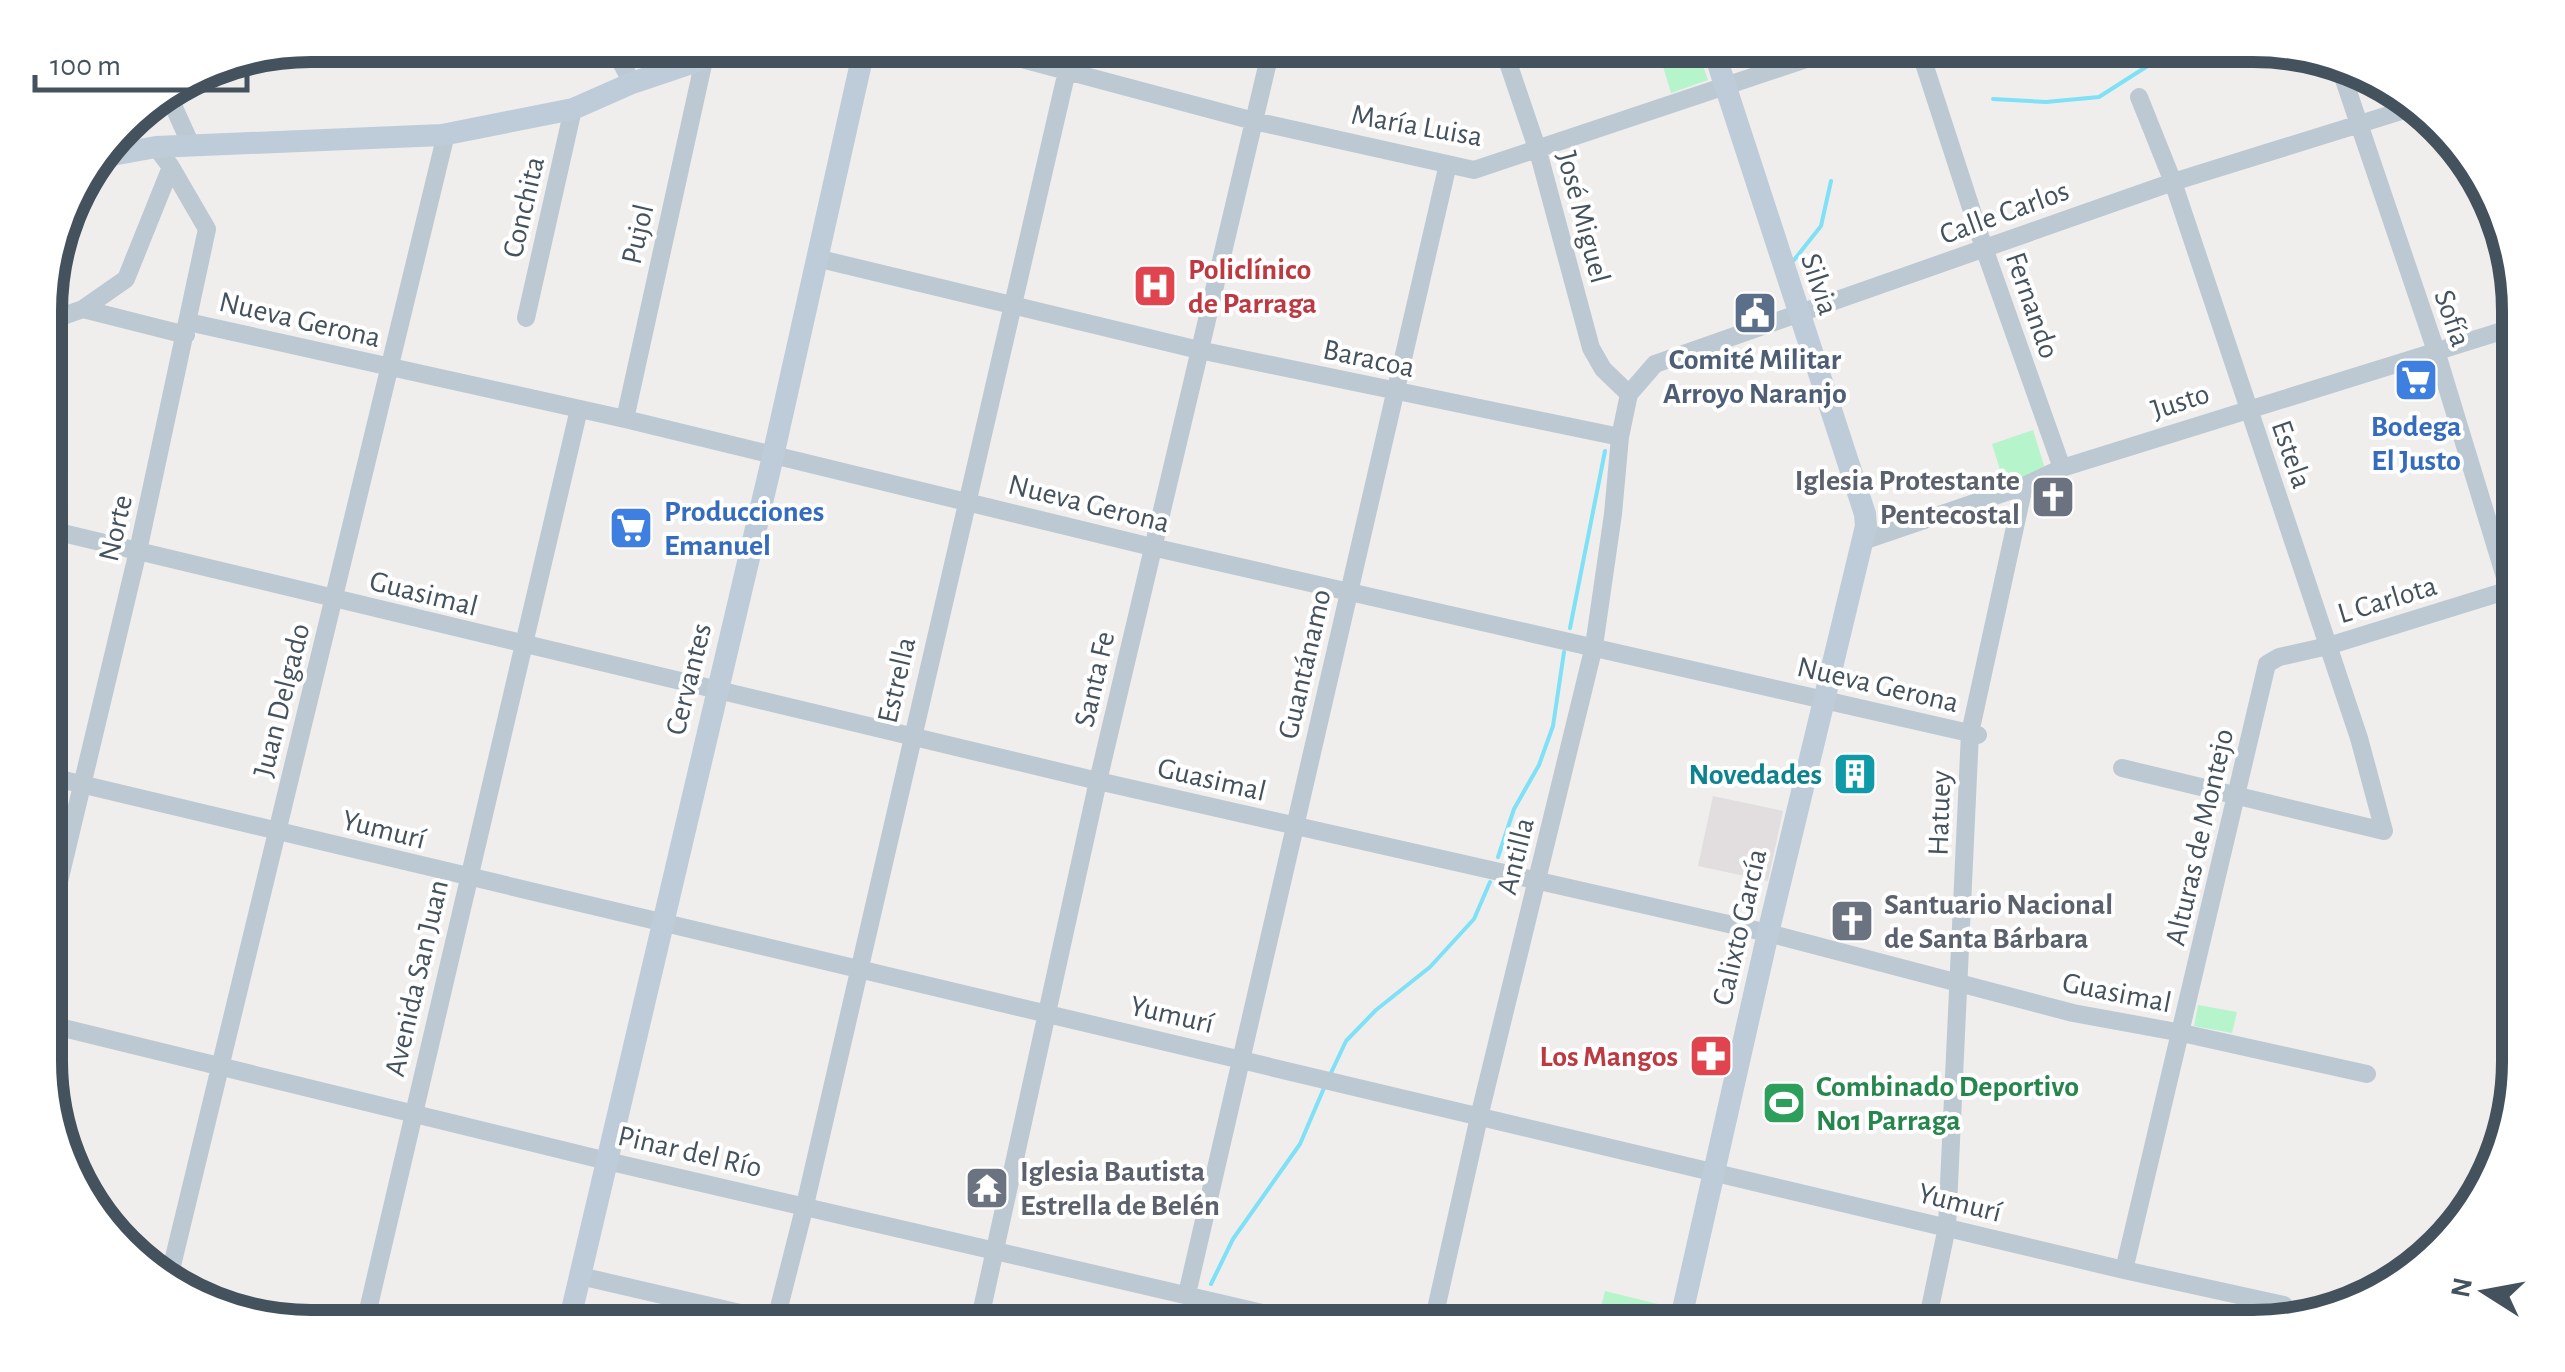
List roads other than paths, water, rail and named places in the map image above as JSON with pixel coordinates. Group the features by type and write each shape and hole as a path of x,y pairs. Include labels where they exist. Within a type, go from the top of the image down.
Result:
{"main road":[{"name":"Silvia","path":"1718,62 1866,514 1863,541"},
{"path":"121,153 156,147 446,134 573,109 632,83 695,63"},
{"name":"Cervantes","path":"572,1310 774,456 860,63"},
{"name":"Calixto García","path":"1684,1309 1822,700 1863,541"}],"street":[{"name":"José Miguel","path":"1508,62 1538,151 1591,348 1603,369 1629,394"},
{"name":"María Luisa","path":"1035,63 1254,121 1474,170 1795,62"},
{"name":"Fernando","path":"1924,62 2062,468"},
{"path":"621,63 632,83"},
{"name":"Pujol","path":"624,419 703,63"},
{"name":"Estrella","path":"778,1310 1068,63"},
{"name":"Santa Fe","path":"981,1310 1152,547 1268,63"},
{"name":"Sofía","path":"2345,81 2436,351 2502,564"},
{"name":"Estela","path":"2139,97 2173,182 2359,738 2384,831 2237,795"},
{"path":"173,105 191,145"},
{"name":"Conchita","path":"526,318 573,109"},
{"name":"Calle Carlos","path":"1629,394 1655,364 2173,182 2401,111"},
{"name":"Juan Delgado","path":"172,1266 446,134"},
{"name":"Norte","path":"62,868 138,551 206,229 156,147"},
{"name":"Guantánamo","path":"1187,1294 1448,164"},
{"path":"63,316 83,309 126,279 171,167"},
{"name":"Baracoa","path":"816,258 1199,350 1620,436"},
{"name":"Nueva Gerona","path":"83,309 390,367 579,408 1152,547 1974,734"},
{"name":"Justo","path":"1863,541 2024,486 2062,468 2502,331"},
{"name":"Antilla","path":"1436,1309 1594,646 1620,436 1629,394"},
{"name":"Avenida San Juan","path":"368,1310 579,408"},
{"name":"Hatuey","path":"1930,1309 1947,1227 1974,734 2024,486"},
{"name":"Guasimal","path":"63,533 1098,782 1768,933 2073,1013 2368,1074"},
{"name":"L Carlota","path":"2280,657 2502,592"},
{"name":"Alturas de Montejo","path":"2124,1270 2267,664 2280,657"},
{"path":"2122,768 2237,795"},
{"name":"Yumurí","path":"62,780 2284,1305"},
{"name":"Pinar del Río","path":"62,1028 607,1161 1251,1310"},
{"path":"580,1276 717,1310"}],"waterway":[{"path":"1993,99 2046,102 2099,97 2154,62"},
{"path":"1794,260 1821,226 1831,181"},
{"path":"1570,628 1605,451"},
{"path":"1498,857 1514,809 1539,765 1553,726 1564,652"},
{"path":"1330,1075 1346,1041 1376,1010 1430,967 1474,919 1490,882"},
{"path":"1211,1284 1233,1239 1300,1144 1324,1088"}],"place":[{"name":"Policlínico de Parraga","path":"1155,286"},
{"name":"Comité Militar Arroyo Naranjo","path":"1755,313"},
{"name":"Bodega El Justo","path":"2416,380"},
{"name":"Iglesia Protestante Pentecostal","path":"2053,497"},
{"name":"Producciones Emanuel","path":"631,528"},
{"name":"Novedades","path":"1855,774"},
{"name":"Santuario Nacional de Santa Bárbara","path":"1852,921"},
{"name":"Los Mangos","path":"1711,1056"},
{"name":"Combinado Deportivo No1 Parraga","path":"1784,1103"},
{"name":"Iglesia Bautista Estrella de Belén","path":"987,1188"}]}
